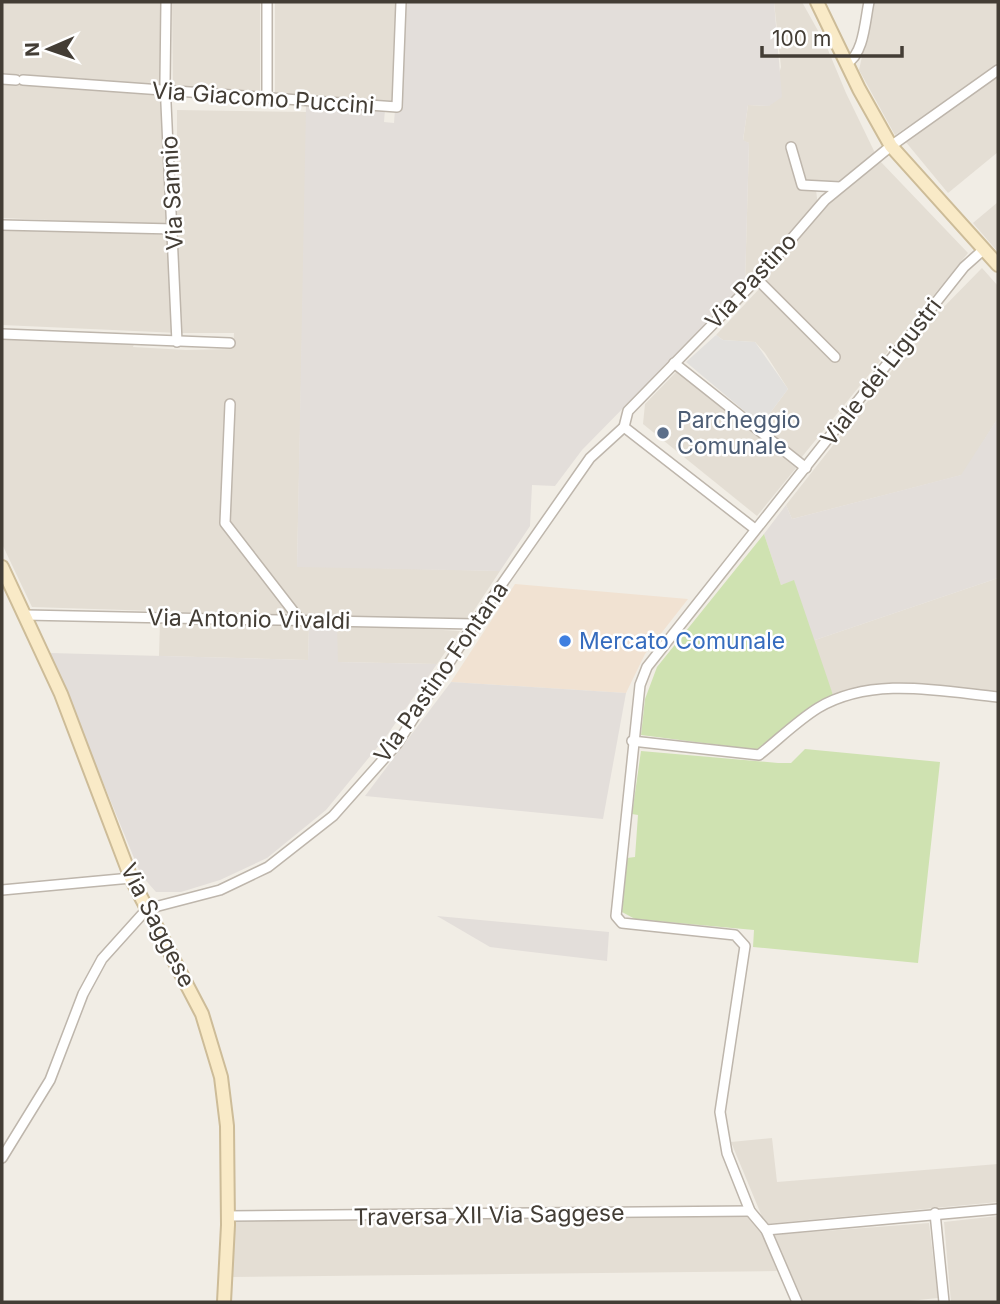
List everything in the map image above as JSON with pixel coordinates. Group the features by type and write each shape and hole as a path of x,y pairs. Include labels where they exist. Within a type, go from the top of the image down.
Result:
{"main road":[{"path":"817,2 891,146 998,265"},
{"name":"Via Saggese","path":"2,567 61,694 131,878 202,1014 221,1077 227,1126 228,1216 224,1302"}],"street":[{"name":"Via Sannio","path":"166,2 166,91 177,342"},
{"path":"267,2 267,98"},
{"name":"Via Giacomo Puccini","path":"2,79 397,107 401,2"},
{"path":"847,63 853,60 858,50 869,2"},
{"name":"Via Pastino","path":"624,427 628,411 757,279 840,187 891,146 998,69"},
{"path":"791,147 802,185 840,187"},
{"path":"2,225 174,229"},
{"name":"Viale dei Ligustri","path":"750,1211 727,1153 720,1112 745,946 735,935 617,921 620,863 640,685 647,667 755,529 964,267 983,250"},
{"path":"757,279 835,356"},
{"path":"2,334 230,343"},
{"path":"674,363 806,468"},
{"path":"230,404 225,523 300,620"},
{"path":"624,427 755,529"},
{"name":"Via Pastino Fontana","path":"147,909 220,890 268,867 333,816 397,744 474,624 590,458 624,427"},
{"name":"Via Antonio Vivaldi","path":"25,615 474,624"},
{"path":"632,741 759,755 818,708 875,689 911,688 998,697"},
{"path":"2,890 131,878"},
{"path":"2,1158 50,1080 83,994 102,959 147,909"},
{"path":"766,1230 998,1209"},
{"path":"750,1211 766,1230 797,1302"},
{"name":"Traversa XII Via Saggese","path":"228,1216 750,1211"},
{"path":"935,1213 943,1302"}],"shaded area":[{"path":"2,2 160,2 161,87 2,73"},
{"path":"172,2 260,2 260,94 173,89"},
{"path":"275,2 398,2 394,104 275,96"},
{"path":"403,2 774,2 782,97 769,106 748,105 743,140 749,143 745,284 582,450 555,486 532,485 530,526 500,571 297,567 306,106 385,109 384,122 394,123"},
{"path":"774,2 802,2 826,45 876,155 843,182 805,182 798,153 792,142 788,143 799,190 816,190 818,206 745,284 749,143 743,141 748,105 769,106 781,67"},
{"path":"874,2 998,2 998,67 895,135 859,70"},
{"path":"998,73 998,152 948,193 905,141"},
{"path":"2,83 163,95 166,225 2,218"},
{"path":"177,110 307,112 297,566 500,571 467,621 32,607 2,544 2,337 134,344 133,347 186,350 233,349 234,333 182,333 177,251"},
{"path":"880,161 968,253 801,458 761,425 788,389 765,353 755,342 723,340 716,335 759,289 833,358 762,279 828,199"},
{"path":"998,202 998,252 973,223"},
{"path":"2,229 174,235 179,333 2,325"},
{"path":"982,268 998,286 998,418 962,475 792,519 786,505 934,317"},
{"path":"716,335 723,340 755,342 788,389 761,425 686,362"},
{"path":"677,371 796,468 757,516 643,424 645,404"},
{"path":"998,418 998,578 812,641 794,581 781,585 764,534 786,505 792,519 961,475"},
{"path":"998,578 998,694 911,685 834,698 812,641"},
{"path":"515,584 688,599 645,654 626,693 451,682"},
{"path":"160,622 309,626 308,660 159,656"},
{"path":"309,626 337,626 338,662 437,664 385,738 326,810 267,858 220,880 181,892 156,892 141,875 50,653 308,660"},
{"path":"337,626 460,631 437,664 337,662"},
{"path":"451,682 626,693 603,819 365,796"},
{"path":"437,916 609,932 607,961 490,947"},
{"path":"772,1138 777,1182 998,1164 998,1202 765,1224 731,1142"},
{"path":"742,1207 762,1231 777,1271 231,1277 234,1211"},
{"path":"998,1216 998,1302 951,1302 944,1222"},
{"path":"929,1223 938,1298 899,1302 800,1302 773,1235"}],"green space":[{"path":"764,534 781,585 794,580 834,698 811,708 758,750 641,735 645,699 657,667"},
{"path":"805,749 940,762 918,963 753,947 754,930 635,919 622,912 627,858 635,857 638,815 632,814 641,751 791,763"}],"place":[{"name":"Parcheggio Comunale","path":"663,433"},
{"name":"Mercato Comunale","path":"565,641"}]}
